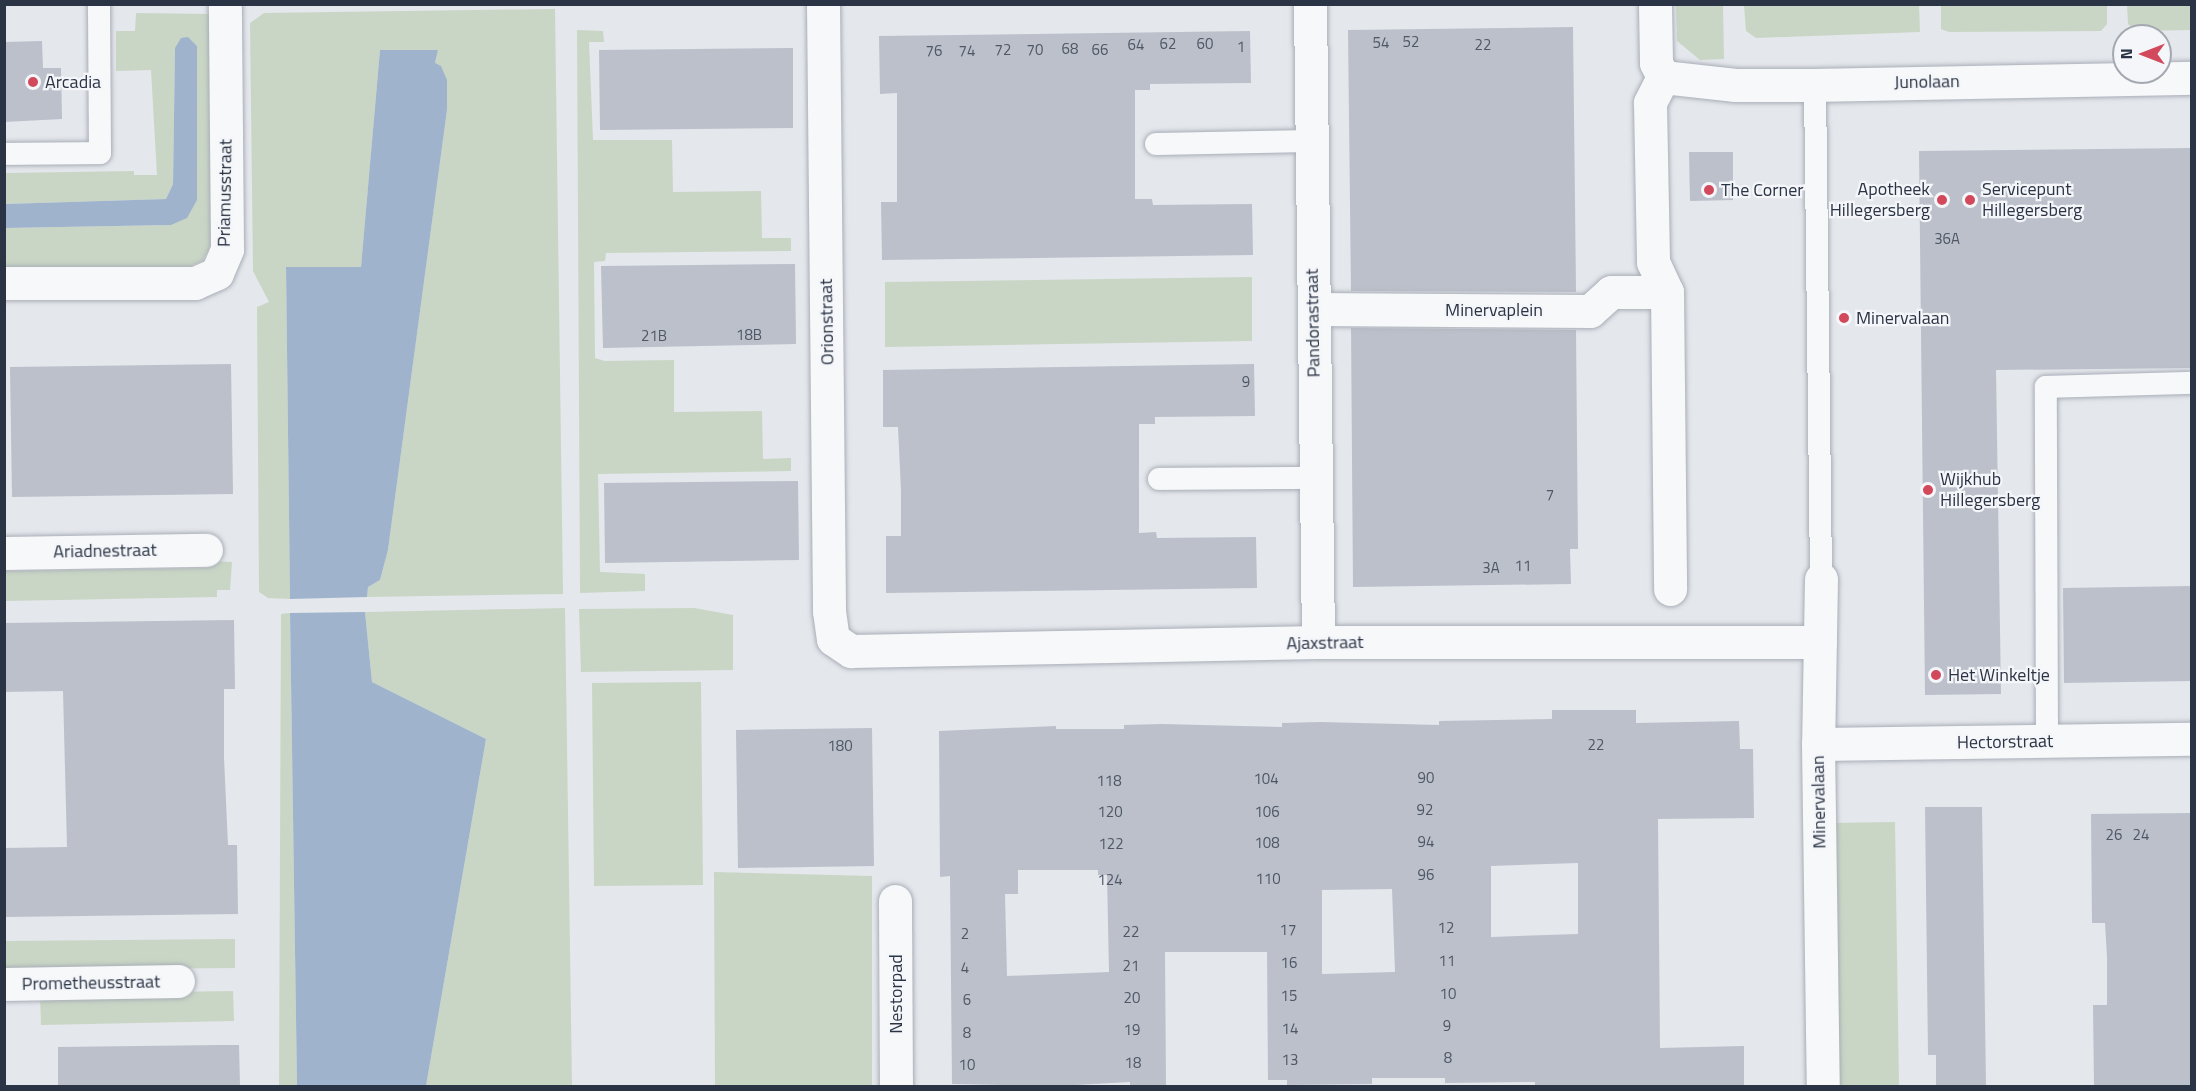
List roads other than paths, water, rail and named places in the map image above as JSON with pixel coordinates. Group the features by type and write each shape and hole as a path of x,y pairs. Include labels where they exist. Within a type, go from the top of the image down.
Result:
{"street":[{"name":"Priamusstraat","path":"4,283 195,283 217,273 227,249 225,4"},
{"name":"Orionstraat","path":"823,4 829,611 833,639"},
{"name":"Pandorastraat","path":"1310,4 1318,642"},
{"path":"1655,4 1656,63 1663,77 1650,104 1653,262 1667,292 1670,589"},
{"name":"Junolaan","path":"1663,77 1736,85 2192,78"},
{"name":"Minervaplein","path":"1314,309 1590,311 1611,292 1667,292"},
{"name":"Ariadnestraat","path":"4,553 206,550"},
{"name":"Minervalaan","path":"1821,579 1818,744 1823,1086"},
{"name":"Ajaxstraat","path":"833,639 851,651 891,652 1318,642 1820,642"},
{"name":"Hectorstraat","path":"1818,744 2192,739"},
{"name":"Nestorpad","path":"895,901 896,1086"},
{"name":"Prometheusstraat","path":"4,984 178,981"}],"lane":[{"path":"4,154 100,153 99,4"},
{"name":"Minervalaan","path":"1815,85 1821,579"},
{"path":"1156,144 1311,141"},
{"path":"2047,741 2046,387 2192,383"},
{"path":"1159,479 1315,478"}],"water":[{"path":"188,37 197,46 197,200 187,218 171,225 5,228 5,204 166,199 173,184 175,48 181,38"},
{"path":"380,50 438,50 435,63 441,66 447,80 447,110 388,550 380,580 368,587 367,597 290,599 286,267 361,267"},
{"path":"365,612 372,682 486,739 426,1086 297,1086 290,613"}],"place":[{"name":"Arcadia","path":"33,82"},
{"name":"The Corner","path":"1709,190"},
{"name":"Apotheek Hillegersberg","path":"1942,200"},
{"name":"Servicepunt Hillegersberg","path":"1970,200"},
{"name":"Minervalaan","path":"1844,318"},
{"name":"Wijkhub Hillegersberg","path":"1928,490"},
{"name":"Het Winkeltje","path":"1936,675"}]}
